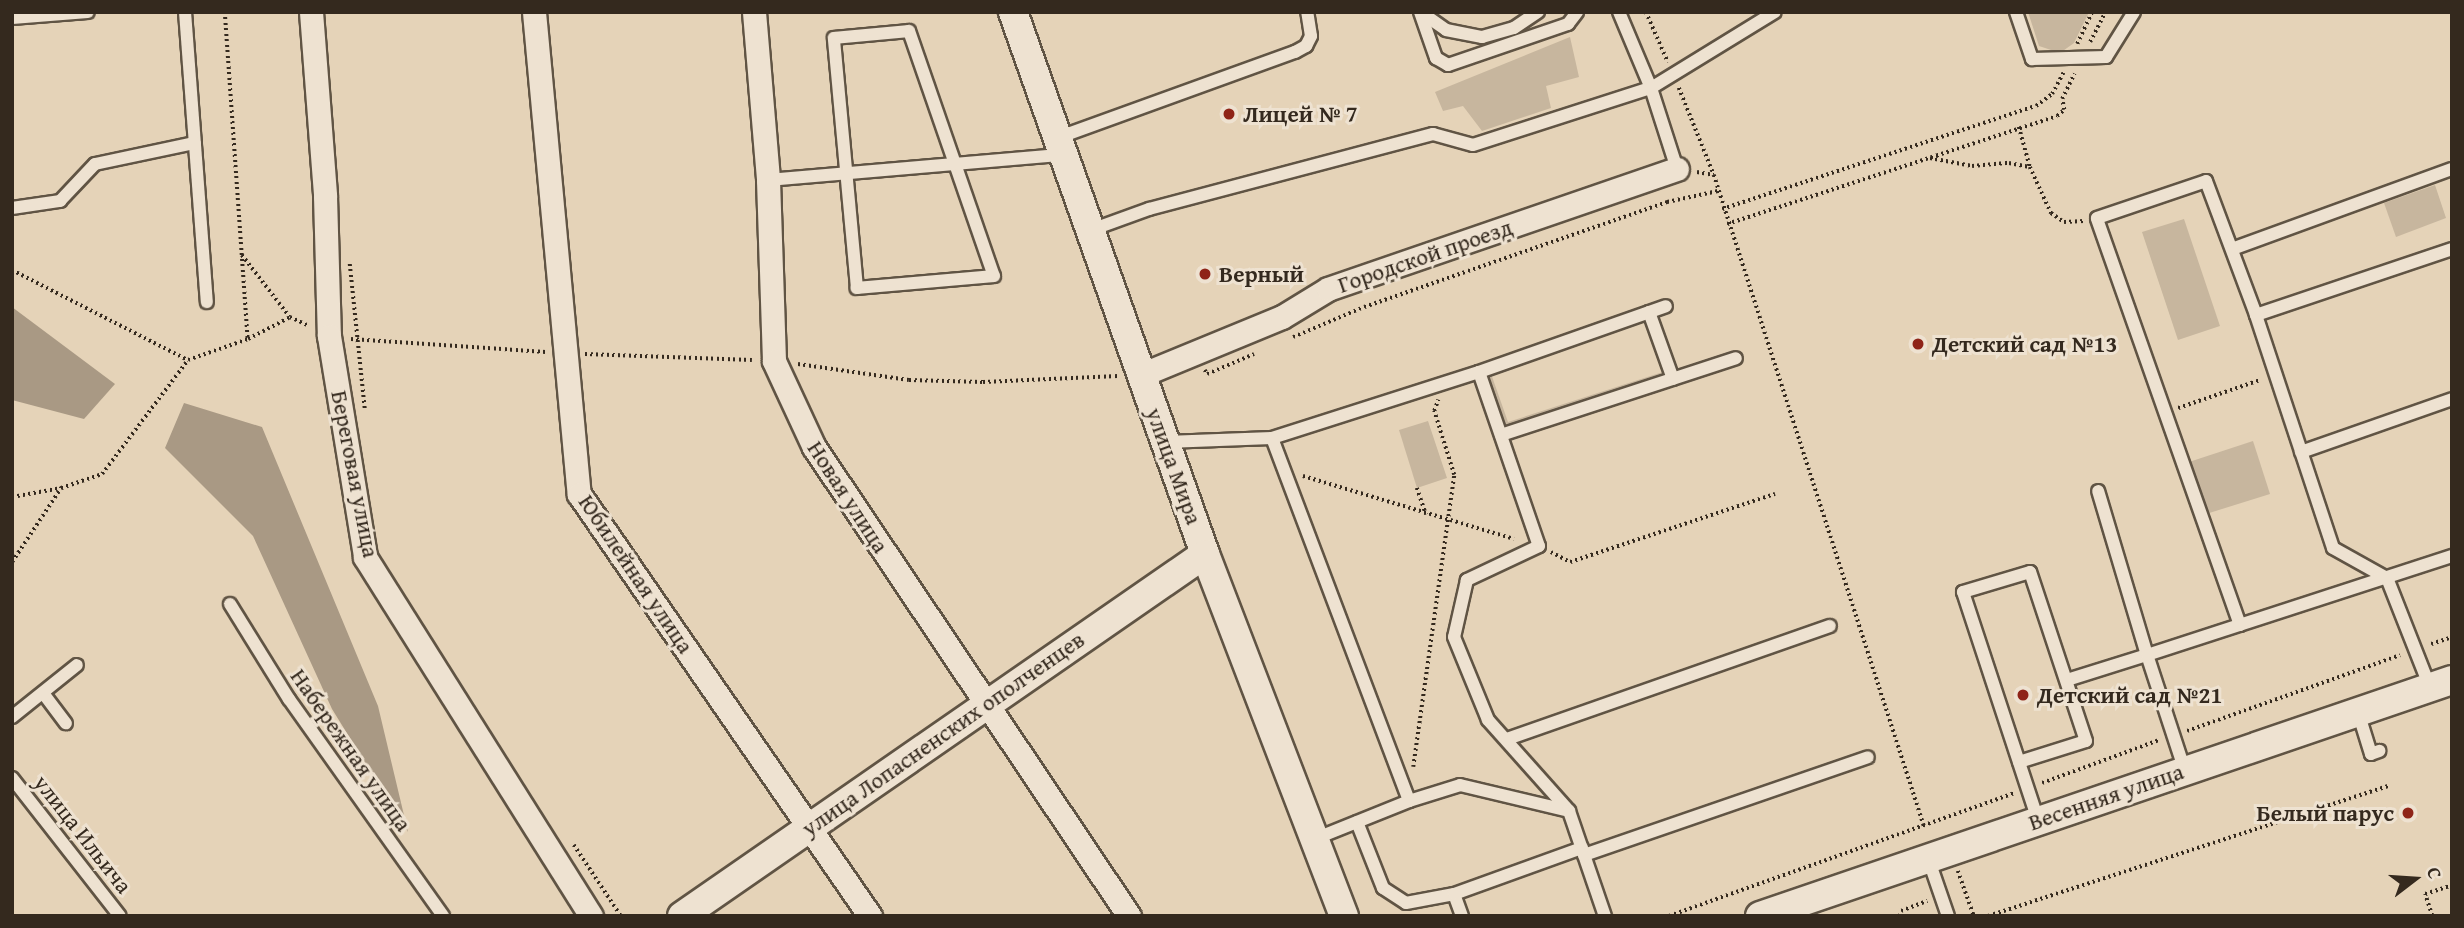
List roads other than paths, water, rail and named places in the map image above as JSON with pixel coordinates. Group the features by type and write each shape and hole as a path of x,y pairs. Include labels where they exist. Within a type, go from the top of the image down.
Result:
{"street":[{"name":"Береговая улица","path":"311,12 325,195 329,336 365,557 591,916"},
{"name":"Юбилейная улица","path":"534,12 569,354 579,494 870,916"},
{"name":"Новая улица","path":"754,12 768,180 774,361 814,447 1129,916"},
{"name":"улица Мира","path":"1013,12 1088,231 1205,554 1343,916"},
{"name":"Городской проезд","path":"1141,375 1282,317 1328,289 1677,169"},
{"name":"улица Лопасненских ополченцев","path":"682,916 984,703 1205,554"},
{"name":"Весенняя улица","path":"1760,916 2441,683"}],"lane":[{"path":"12,18 88,12"},
{"path":"185,12 208,302"},
{"path":"768,180 956,167 1059,146 1296,52 1307,46 1311,36 1307,12"},
{"path":"1421,12 1446,30 1482,37 1514,28 1538,12"},
{"path":"1421,12 1436,58 1448,65 1568,23 1577,12"},
{"path":"1619,12 1651,88 1677,169"},
{"path":"1088,231 1149,209 1433,134 1473,145 1651,88 1775,12"},
{"path":"2016,12 2032,58 2106,57 2134,12"},
{"path":"909,31 956,167 994,276 857,288 834,38 909,31"},
{"path":"12,208 60,201 95,164 195,144"},
{"path":"2232,249 2452,169"},
{"path":"2241,625 2098,218 2206,181 2256,315 2333,548 2387,578 2415,650 2441,683"},
{"path":"2256,315 2452,249"},
{"path":"1166,442 1272,438 1479,372 1666,306"},
{"path":"1649,312 1672,379"},
{"path":"1501,435 1736,358"},
{"path":"1479,372 1539,546 1467,580 1454,637 1488,720 1569,811 1605,916"},
{"path":"2301,452 2452,399"},
{"path":"1272,438 1409,802"},
{"path":"2098,491 2185,771"},
{"path":"2067,680 2452,556"},
{"path":"2019,762 2087,741 2031,572 1963,592 2038,820"},
{"name":"Набережная улица","path":"230,604 289,699 443,916"},
{"path":"1507,739 1830,626"},
{"path":"12,717 77,665"},
{"path":"43,692 66,723"},
{"path":"2358,711 2371,754 2379,751"},
{"path":"1357,822 1383,888 1406,903 1454,894 1868,757"},
{"name":"улица Ильича","path":"12,778 120,916"},
{"path":"1312,840 1460,785 1569,811"},
{"path":"1940,854 1941,895 1948,916"},
{"path":"1454,894 1462,916"}],"place":[{"name":"Лицей № 7","path":"1229,114"},
{"name":"Верный","path":"1205,274"},
{"name":"Детский сад №13","path":"1918,344"},
{"name":"Детский сад №21","path":"2023,695"},
{"name":"Белый парус","path":"2408,813"}]}
